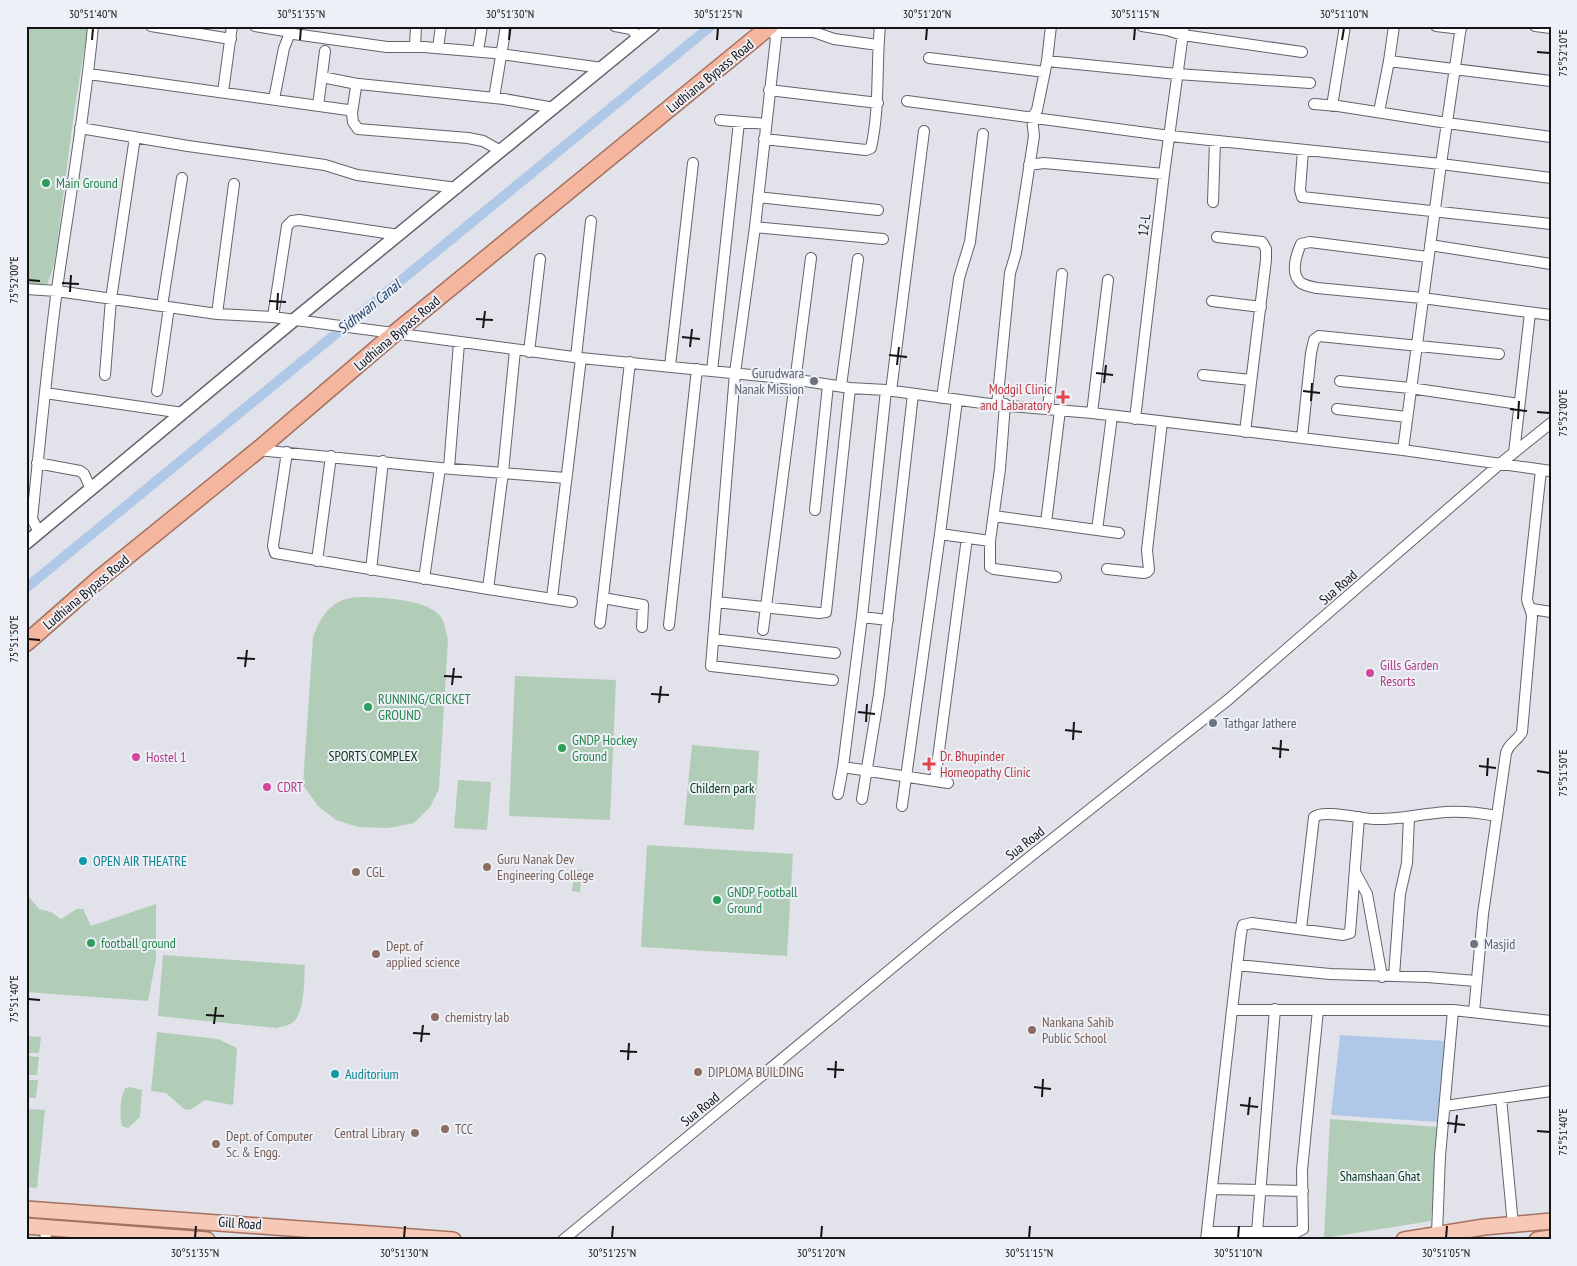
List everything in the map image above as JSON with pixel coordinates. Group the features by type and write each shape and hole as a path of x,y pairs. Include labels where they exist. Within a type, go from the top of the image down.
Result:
{"highway":[{"name":"Ludhiana Bypass Road","path":"26,628 753,26"},
{"name":"Ludhiana Bypass Road","path":"26,643 99,579 258,450 383,332 772,28"}],"main road":[{"name":"Gill Road","path":"26,1209 453,1240"},
{"path":"1404,1240 1437,1234 1551,1221"},
{"name":"Gill Road","path":"26,1226 46,1233 208,1240"},
{"path":"1537,1240 1551,1238"}],"street":[{"path":"26,543 31,525 57,292 89,74 93,26"},
{"path":"151,26 231,39"},
{"path":"223,92 232,26"},
{"path":"255,26 387,47 414,46 478,51 602,68"},
{"path":"414,46 416,26"},
{"path":"438,48 441,26"},
{"path":"478,51 482,26"},
{"path":"494,98 506,26"},
{"path":"615,26 633,31 652,26"},
{"path":"764,140 869,150 872,146 878,103 878,45 880,26"},
{"path":"1051,26 1047,61 1037,110 1032,118 1034,136 1016,253 1010,273 994,516 990,541 990,567 1056,577"},
{"path":"1142,26 1167,30 1183,30 1302,52"},
{"path":"1332,106 1345,26"},
{"path":"1379,112 1390,61 1394,26"},
{"path":"1403,450 1422,298 1461,28 1436,26"},
{"path":"1535,26 1551,28"},
{"path":"833,680 711,666 734,373 755,227 775,47 772,28 814,32 834,39 878,45"},
{"name":"12-L","path":"1135,419 1183,30"},
{"path":"31,525 92,489 183,413 300,321 399,235 602,68 633,31"},
{"path":"274,99 284,48 290,33"},
{"path":"318,106 325,52"},
{"path":"929,58 1044,72"},
{"path":"1047,61 1177,74 1310,83"},
{"path":"1390,61 1551,81"},
{"path":"89,74 274,99 348,110 352,113"},
{"path":"322,77 358,84 494,98 554,108"},
{"path":"358,84 352,113 353,122 358,128 468,138 483,141 501,152"},
{"path":"769,90 878,103"},
{"path":"907,100 1170,136 1441,164 1551,178"},
{"path":"1314,104 1551,137"},
{"path":"720,120 766,124"},
{"path":"712,371 739,122"},
{"path":"80,128 325,165 357,175 457,188"},
{"path":"838,794 862,617 888,390 924,130"},
{"path":"942,398 959,278 970,242 983,134"},
{"path":"105,376 111,299 135,137"},
{"path":"1212,202 1216,141"},
{"path":"1303,150 1300,190 1302,197 1551,224"},
{"path":"670,366 693,163"},
{"path":"1029,165 1044,163 1164,174"},
{"path":"157,391 165,306 182,178"},
{"path":"217,314 234,184"},
{"path":"758,197 878,210"},
{"path":"273,317 287,226 292,221 298,220 399,235"},
{"path":"552,598 566,478 591,222"},
{"path":"755,227 883,239"},
{"path":"1217,237 1262,242 1266,249 1245,432"},
{"path":"1428,257 1310,242 1301,244 1297,253 1296,278 1303,284 1317,288 1422,298 1551,315"},
{"path":"1430,245 1551,264"},
{"path":"763,630 811,258"},
{"path":"529,352 540,259"},
{"path":"716,602 819,613 826,612 858,259"},
{"path":"1048,409 1062,274"},
{"path":"1092,413 1108,280"},
{"path":"26,289 217,314 273,317 578,358 794,379 828,385 888,390 1001,405 1092,413 1403,450 1546,471 1527,599 1528,605 1532,609 1551,612"},
{"path":"1212,301 1260,307"},
{"path":"1514,453 1530,313"},
{"path":"1302,438 1311,353 1314,340 1319,336 1499,354"},
{"path":"424,579 445,468 460,343"},
{"path":"488,589 503,472 515,350"},
{"path":"600,623 630,362"},
{"path":"669,625 697,369"},
{"path":"1203,375 1251,380"},
{"path":"1340,381 1410,388 1519,404"},
{"path":"815,510 828,385"},
{"path":"45,393 183,413"},
{"path":"862,799 888,620 913,394"},
{"path":"902,806 957,400"},
{"path":"1336,409 1407,417"},
{"path":"1046,523 1060,410"},
{"path":"1096,530 1112,416"},
{"path":"1107,569 1144,573 1148,570 1147,550 1162,422"},
{"name":"Sua Road","path":"563,1240 940,929 1229,699 1501,463 1551,423"},
{"path":"258,450 566,478"},
{"path":"287,452 273,550 275,553 572,602"},
{"path":"317,561 331,456"},
{"path":"370,570 383,461"},
{"path":"37,463 80,471 84,474 92,489"},
{"path":"994,516 1119,533"},
{"path":"940,534 990,541"},
{"path":"934,781 967,538"},
{"path":"603,598 644,605 642,627"},
{"path":"1474,1012 1483,914 1506,753 1511,743 1518,739 1522,732 1532,609"},
{"path":"862,617 888,620"},
{"path":"713,639 835,654"},
{"path":"843,767 948,783"},
{"path":"1301,929 1314,817 1317,814 1374,819 1409,818 1434,813 1469,811 1497,816"},
{"path":"1318,1010 1303,1159 1303,1229 1297,1232 1257,1232 1207,1236 1240,933 1243,925 1252,923 1343,935 1350,932 1359,817"},
{"path":"1394,976 1400,894 1407,863 1409,818"},
{"path":"1355,872 1368,894 1382,976"},
{"path":"1237,965 1314,973 1427,977 1476,981"},
{"path":"1232,1010 1453,1010 1551,1022"},
{"path":"1257,1232 1274,1010"},
{"path":"1437,1234 1453,1010"},
{"path":"1445,1106 1551,1091"},
{"path":"1501,1098 1513,1225"},
{"path":"1212,1189 1303,1191"}],"green space":[{"name":"Main Ground","path":"26,26 88,26 74,113 54,265 47,285 26,283"},
{"name":"SPORTS COMPLEX","path":"367,597 417,603 435,611 441,617 448,640 439,789 430,807 414,823 388,828 358,827 336,820 318,806 303,785 313,637 321,619 334,605 349,598"},
{"name":"GNDP Hockey Ground","path":"515,676 616,680 610,820 509,816"},
{"name":"Childern park","path":"692,745 759,751 754,830 684,825"},
{"path":"458,780 491,782 487,830 454,828"},
{"name":"GNDP Football Ground","path":"647,845 793,854 787,956 641,947"},
{"path":"575,869 582,870 580,892 572,891"},
{"name":"football ground","path":"26,896 39,909 51,912 61,919 77,909 83,909 91,926 156,904 156,959 148,1001 26,992"},
{"path":"163,955 305,965 302,1005 299,1013 292,1023 277,1028 158,1016"},
{"path":"157,1032 218,1039 237,1048 233,1105 205,1100 190,1110 184,1109 166,1093 151,1091"},
{"path":"26,1036 41,1037 39,1053 26,1053"},
{"path":"26,1056 39,1057 37,1075 26,1075"},
{"path":"26,1080 38,1080 36,1098 26,1098"},
{"path":"130,1087 142,1090 140,1117 128,1128 122,1126 120,1107 125,1088"},
{"path":"26,1109 45,1110 37,1188 26,1187"},
{"name":"Shamshaan Ghat","path":"1330,1119 1438,1127 1431,1221 1324,1238"}],"water":[{"path":"1340,1035 1445,1041 1438,1122 1331,1115"}],"waterway":[{"name":"Sidhwan Canal","path":"26,588 711,26"}],"place":[{"name":"Main Ground","path":"46,183"},
{"name":"Gurudwara Nanak Mission","path":"814,381"},
{"name":"Modgil Clinic and Labaratory","path":"1063,397"},
{"name":"Gills Garden Resorts","path":"1370,673"},
{"name":"RUNNING/CRICKET GROUND","path":"368,707"},
{"name":"Tathgar Jathere","path":"1213,723"},
{"name":"GNDP Hockey Ground","path":"562,748"},
{"name":"Hostel 1","path":"136,757"},
{"name":"Dr. Bhupinder Homeopathy Clinic","path":"929,764"},
{"name":"CDRT","path":"267,787"},
{"name":"OPEN AIR THEATRE","path":"83,861"},
{"name":"Guru Nanak Dev Engineering College","path":"487,867"},
{"name":"CGL","path":"356,872"},
{"name":"GNDP Football Ground","path":"717,900"},
{"name":"football ground","path":"91,943"},
{"name":"Masjid","path":"1474,944"},
{"name":"Dept. of applied science","path":"376,954"},
{"name":"chemistry lab","path":"435,1017"},
{"name":"Nankana Sahib Public School","path":"1032,1030"},
{"name":"DIPLOMA BUILDING","path":"698,1072"},
{"name":"Auditorium","path":"335,1074"},
{"name":"TCC","path":"445,1129"},
{"name":"Central Library","path":"415,1133"},
{"name":"Dept. of Computer Sc. & Engg.","path":"216,1144"}]}
